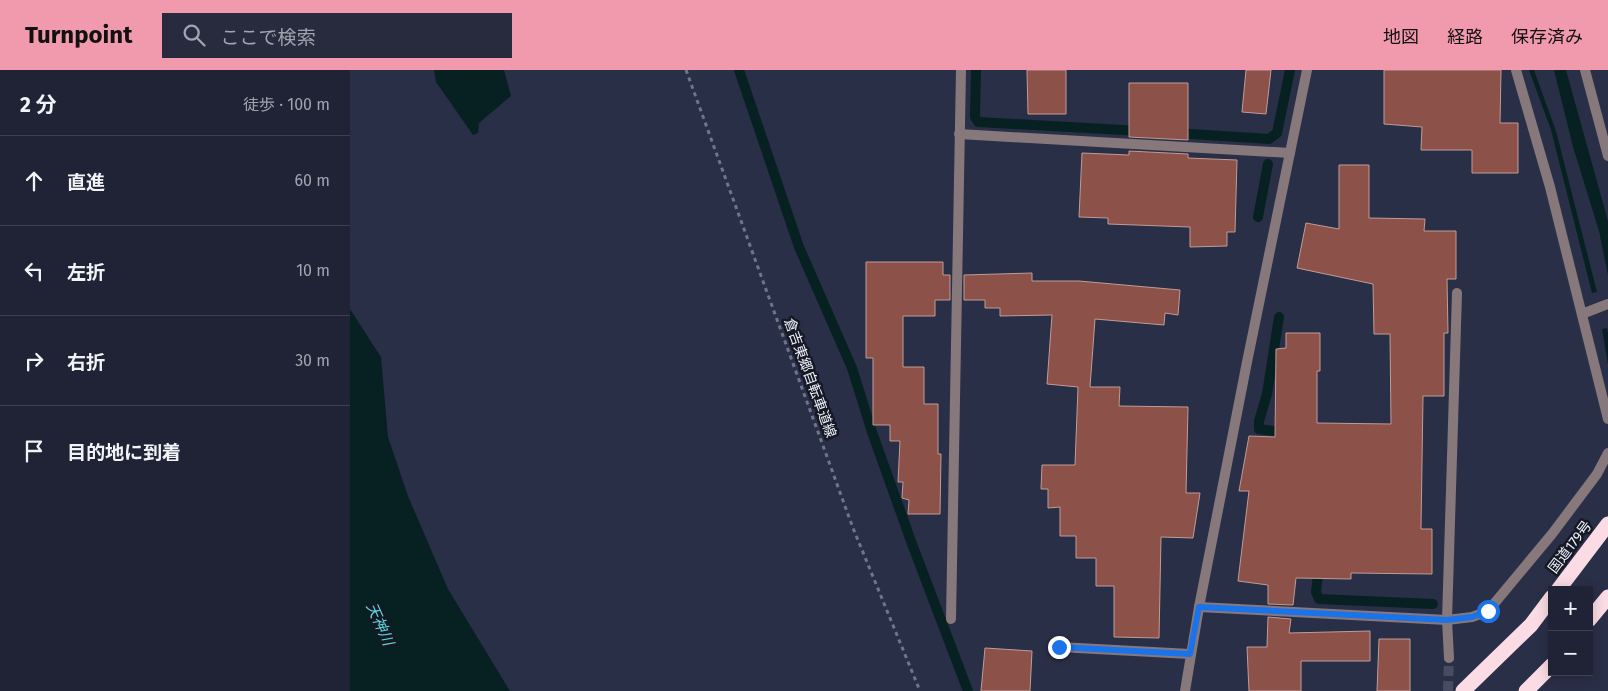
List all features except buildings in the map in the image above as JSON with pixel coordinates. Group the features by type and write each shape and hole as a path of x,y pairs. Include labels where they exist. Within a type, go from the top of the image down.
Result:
{"highway":[{"name":"国道179号","path":"1561,586 1608,524"},
{"path":"1593,615 1608,597"},
{"path":"1464,691 1531,625 1548,603"},
{"path":"1526,691 1548,669"}],"street":[{"path":"951,619 961,70"},
{"path":"1185,691 1199,607 1308,70"},
{"path":"1516,70 1550,187 1608,419"},
{"path":"1585,70 1608,156"},
{"path":"959,134 1290,153"},
{"path":"1448,658 1447,620 1457,293"},
{"path":"1582,314 1608,304"},
{"path":"1199,607 1447,620 1472,617 1488,611 1552,534 1597,474 1608,453"},
{"path":"1059,647 1190,654"}],"path":[{"name":"倉吉東郷自転車道線","path":"686,70 853,528 920,691"}],"water":[{"path":"434,70 504,70 511,96 479,123 478,133 473,135 436,82"},
{"path":"1529,70 1534,70 1556,131 1597,292 1592,293 1551,130"},
{"path":"1554,70 1566,70 1608,221 1608,275 1599,231 1573,147"},
{"name":"天神川","path":"350,309 381,357 388,437 408,496 448,589 510,691 350,691"},
{"path":"1607,328 1608,332 1608,365 1602,329"}],"waterway":[{"path":"739,70 799,247 852,368 872,432 912,544 968,691"},
{"path":"976,70 975,117 978,122 1141,131"},
{"path":"1176,133 1269,139 1277,133 1290,70"},
{"path":"1258,217 1268,164"},
{"path":"1279,317 1267,394 1259,421 1259,429 1289,433"},
{"path":"1319,565 1316,592 1319,599 1433,604"}],"tunnel":[{"path":"1448,691 1449,658"}],"route":[{"path":"1059,647 1190,654 1199,607 1447,620 1472,617 1488,611"}]}
